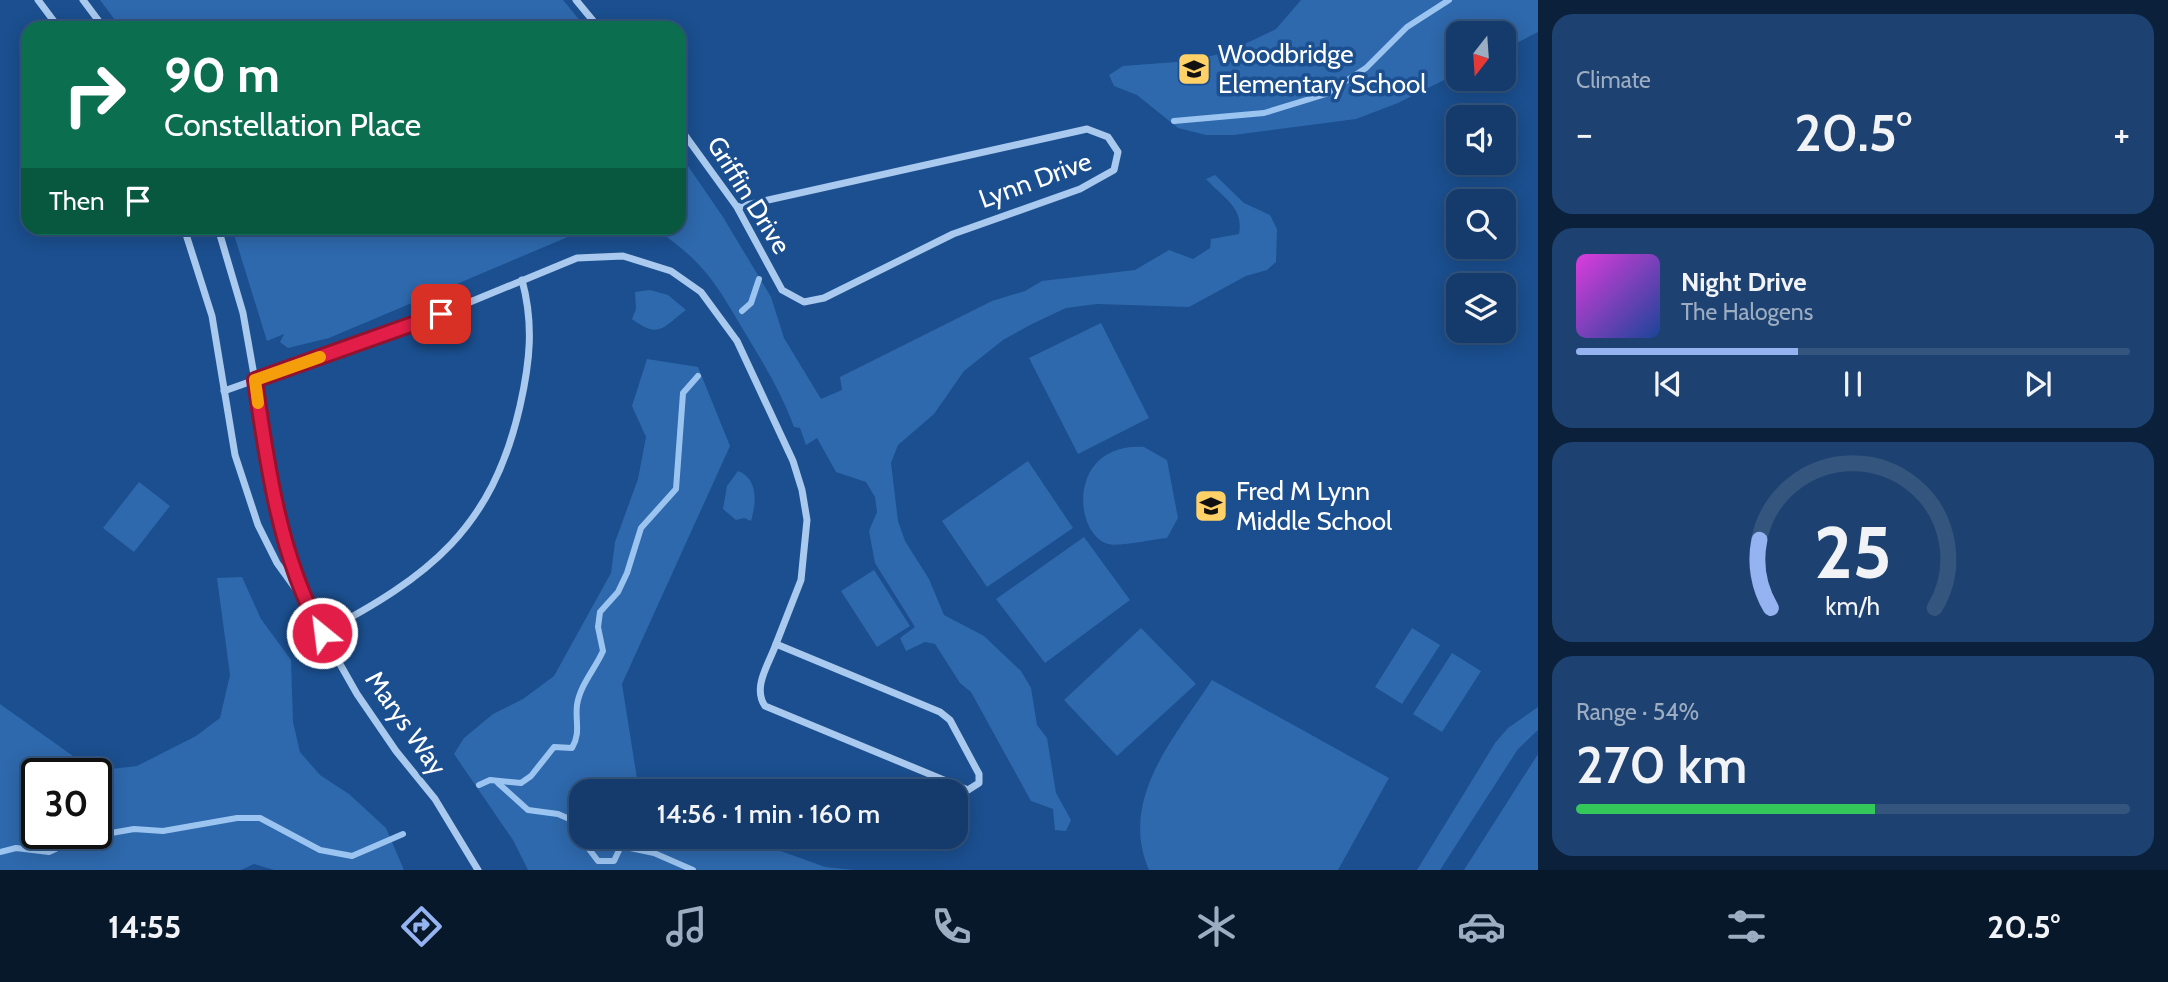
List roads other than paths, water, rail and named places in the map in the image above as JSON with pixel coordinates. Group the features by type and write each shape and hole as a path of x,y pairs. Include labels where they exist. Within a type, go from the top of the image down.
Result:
{"street":[{"path":"38,0 54,21"},
{"path":"83,0 99,21"},
{"path":"576,0 593,21"},
{"name":"Lynn Drive","path":"737,206 1087,129 1108,137 1118,152 1118,162 1109,176 953,234 824,298 804,302 792,298 781,288"},
{"name":"Griffin Drive","path":"686,137 737,206 781,288"},
{"name":"Marys Way","path":"186,235 212,316 235,455 254,513 277,563 303,599 358,694 396,751 435,799 478,870"},
{"name":"Marys Way","path":"220,235 233,272 278,510 303,599"},
{"path":"224,391 441,314 577,258 597,255 632,258 671,271 688,281 723,318 737,341 793,461 802,490 807,520 803,570 798,592 776,644 759,688 760,698 765,706 968,790 979,783 979,774 950,720 940,712 776,644"},
{"path":"322,633 366,610 434,562 473,520 492,489 514,433 530,350 530,320 522,280"}],"waterway":[{"path":"1174,121 1264,113 1326,94 1366,68 1407,27 1449,0"},
{"path":"742,311 751,303 759,279"},
{"path":"479,785 490,780 521,783 531,776 554,747 572,748 575,743 579,698 603,651 598,627 600,612 618,592 641,528 676,489 683,393 698,376"},
{"path":"498,783 528,810 558,814 569,819"},
{"path":"0,852 16,848 49,852 77,839 134,829 163,831 237,818 260,818 320,850 352,856 403,834"},
{"path":"589,849 598,861 614,861 620,849"},
{"path":"635,849 654,853 693,870"}],"place":[{"name":"Woodbridge Elementary School","path":"1194,69"},
{"name":"Fred M Lynn Middle School","path":"1211,506"}]}
